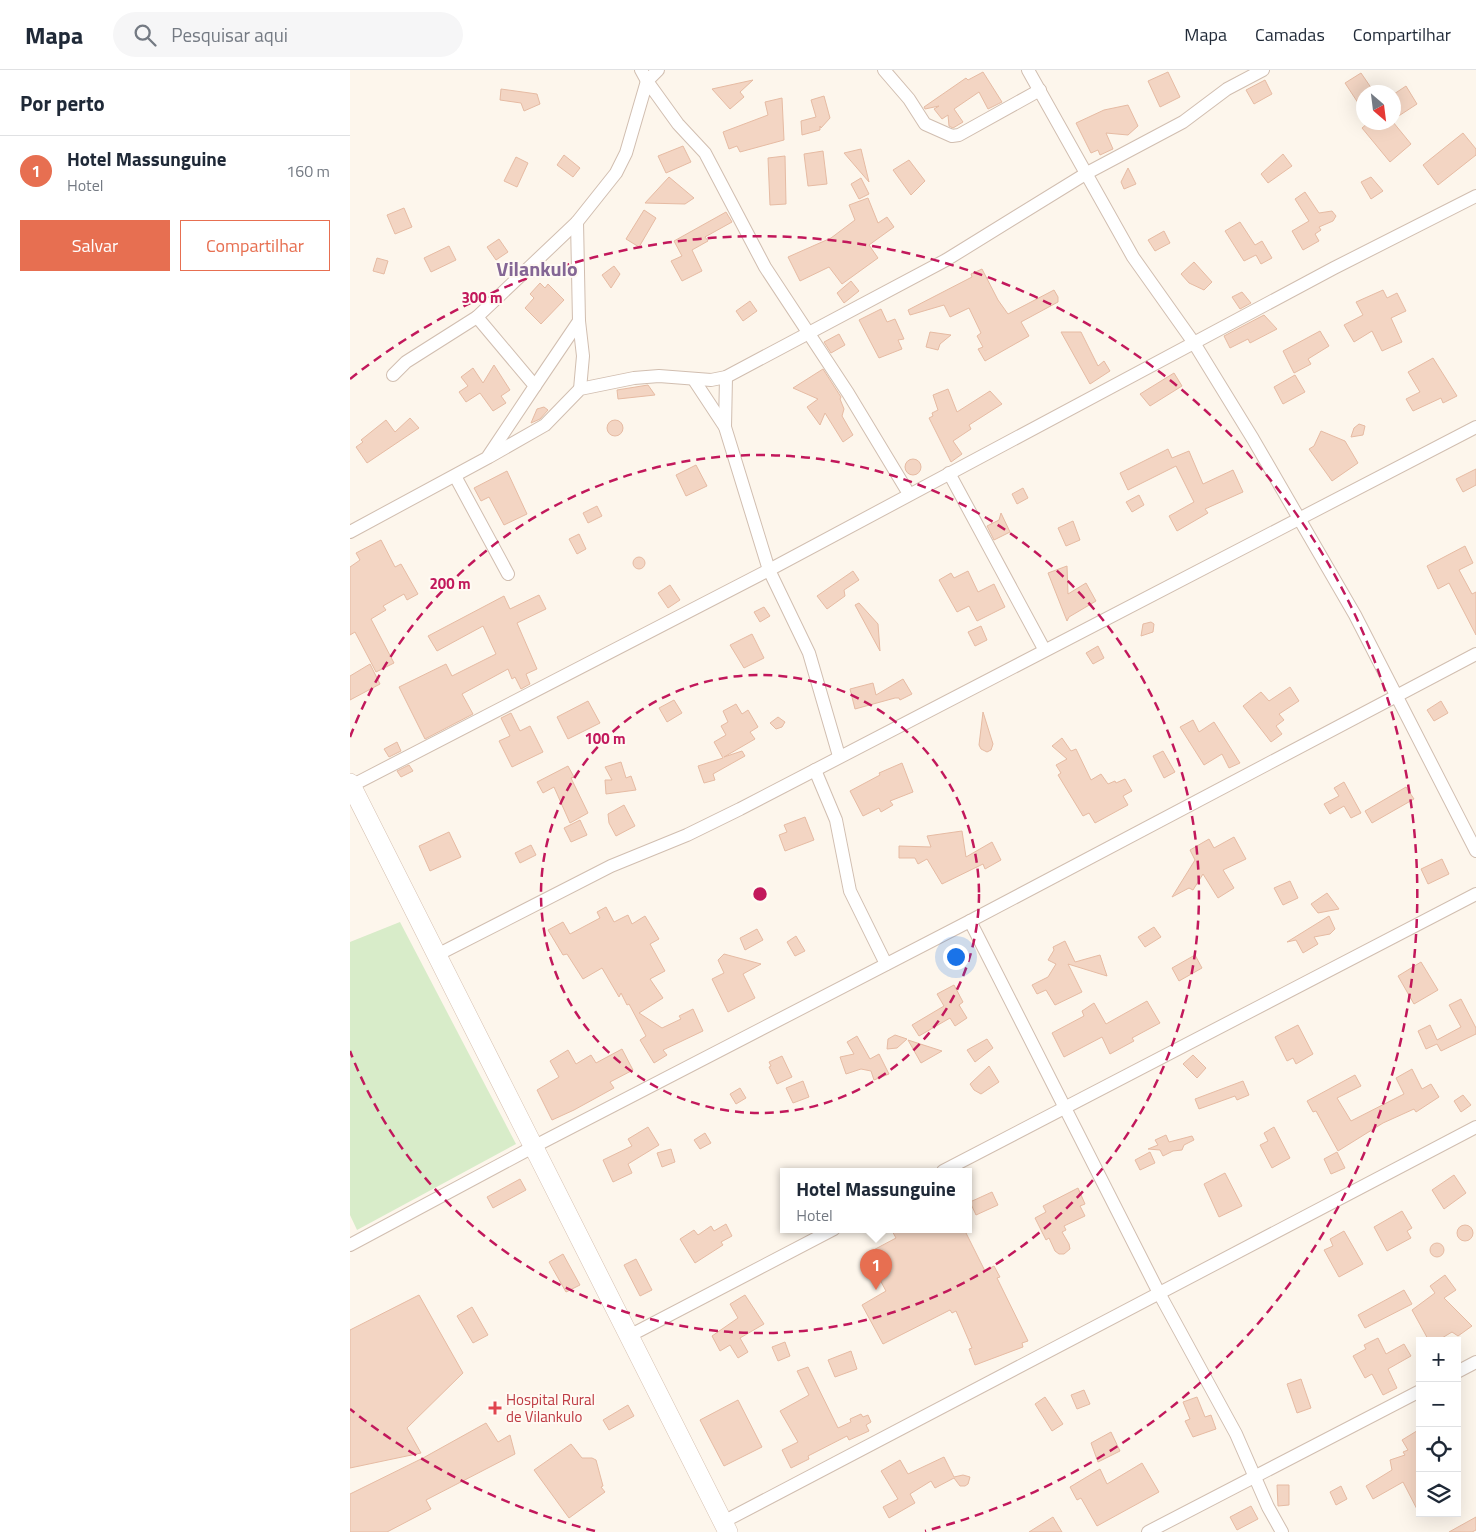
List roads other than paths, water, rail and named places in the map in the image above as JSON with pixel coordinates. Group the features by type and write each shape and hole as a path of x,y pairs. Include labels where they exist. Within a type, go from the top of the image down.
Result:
{"main road":[{"path":"351,785 435,956 726,1527"}],"street":[{"path":"644,75 658,70"},
{"path":"884,70 909,99 926,124 952,136 958,135 1040,90"},
{"path":"1028,70 1144,275 1194,343 1253,439 1397,695 1476,851"},
{"path":"350,532 455,476 545,424 580,389 634,378 658,376 694,380 711,380 726,377 946,260 1087,173 1183,122 1227,89 1264,70"},
{"path":"393,375 406,362 477,317 577,222 616,173 623,159 644,75"},
{"path":"644,75 678,124 705,153 765,268 808,332 909,494"},
{"path":"351,785 769,570 1334,268 1476,196"},
{"path":"577,222 579,321 583,356 580,389"},
{"path":"477,317 535,386"},
{"path":"487,458 579,321"},
{"path":"726,377 726,427 769,570 809,653 839,756"},
{"path":"694,380 726,427"},
{"path":"435,956 610,866 687,835 815,770 1044,649 1476,426"},
{"path":"949,473 1044,649"},
{"path":"455,476 508,574"},
{"path":"350,1245 533,1146 886,964 1476,654"},
{"path":"815,770 836,820 850,891 886,964"},
{"path":"949,1168 1476,894"},
{"path":"970,920 1159,1293 1236,1434 1254,1476 1282,1532"},
{"path":"726,1527 1159,1293 1476,1127"},
{"path":"629,1336 826,1233"},
{"path":"1461,1370 1476,1362"},
{"path":"1148,1532 1416,1393"}],"place":[{"name":"Hotel Massunguine","path":"876,1290"},
{"name":"Hospital Rural de Vilankulo","path":"495,1408"}],"district":[{"name":"Vilankulo","path":"537,268"}]}
